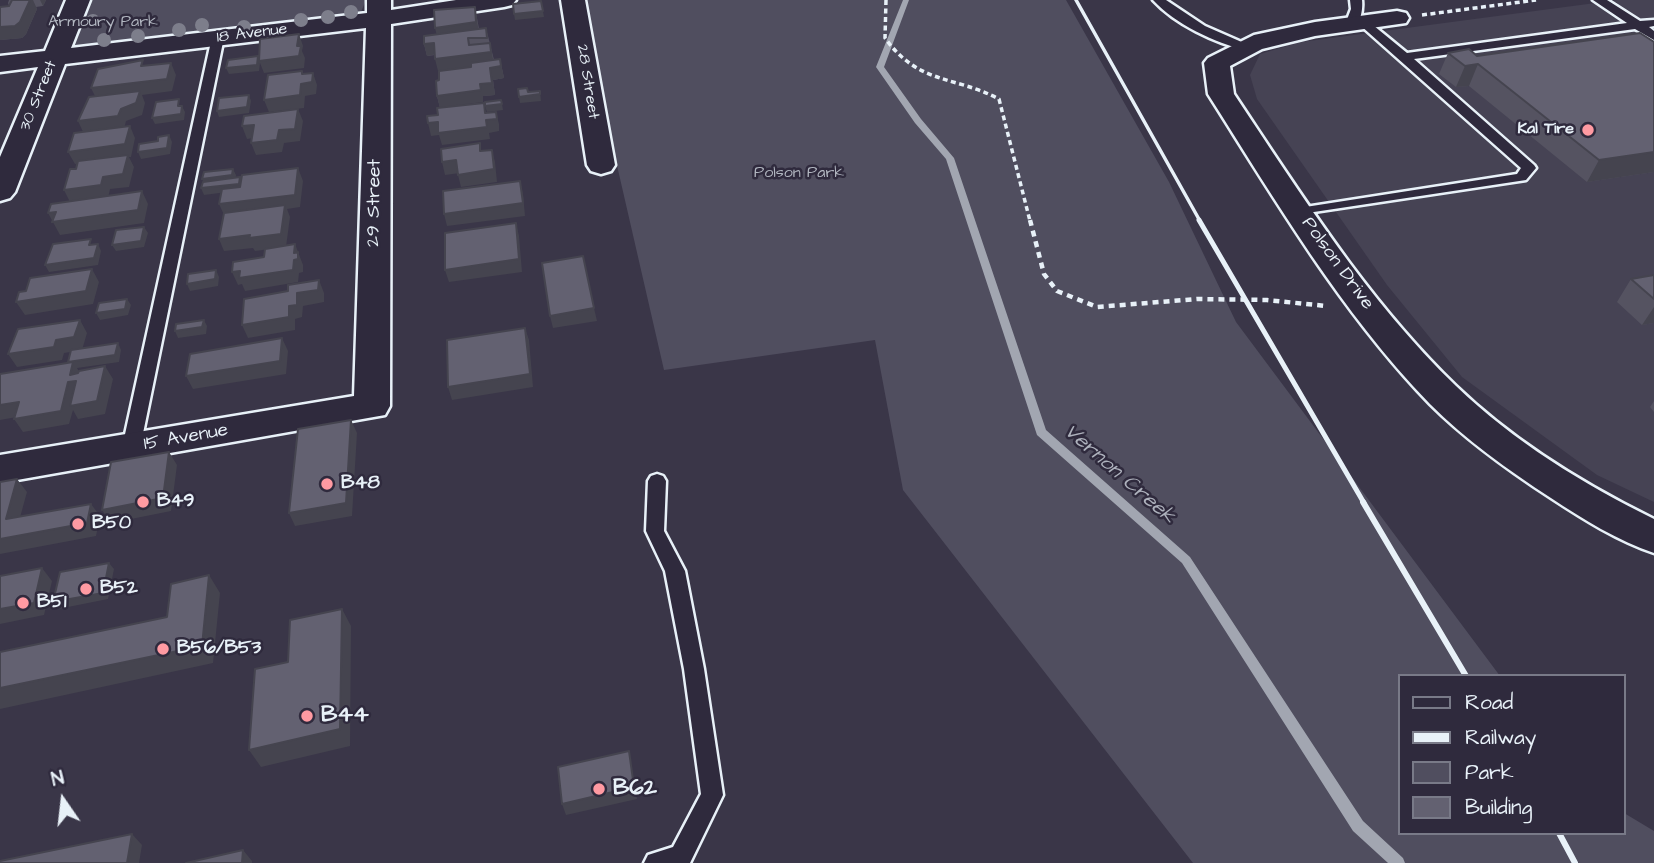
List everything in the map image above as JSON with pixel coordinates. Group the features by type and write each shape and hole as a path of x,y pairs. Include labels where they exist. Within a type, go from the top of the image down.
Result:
{"street":[{"name":"30 Street","path":"0,192 78,0"},
{"name":"18 Avenue","path":"0,64 218,37 378,9 504,0"},
{"name":"28 Street","path":"573,0 601,165"},
{"name":"29 Street","path":"372,406 378,9"},
{"name":"Polson Drive","path":"1397,18 1357,16 1247,47 1217,63 1220,94 1353,292 1444,396 1524,461 1654,537"},
{"name":"15 Avenue","path":"0,469 372,406"}],"lane":[{"path":"1158,0 1178,17 1227,41 1247,47"},
{"path":"1599,0 1654,36"},
{"path":"1299,212 1521,177 1529,168 1357,16"},
{"path":"1404,57 1654,23"},
{"path":"131,448 218,37"},
{"path":"656,863 681,856 712,795 694,669 675,571 655,531 657,481"}],"path":[{"path":"886,0 885,38 906,63 939,77 982,89 999,99 1044,274 1057,291 1097,307 1197,299 1255,300 1370,311"},
{"path":"1397,18 1536,0"}],"shaded area":[{"path":"1618,0 1654,0 1654,502 1597,475 1462,377 1387,285 1257,99 1250,75 1260,54 1301,42"}],"green space":[{"name":"Armoury Park","path":"87,0 366,0 361,12 347,16 85,48 72,46"},
{"name":"Polson Park","path":"579,0 1066,0 1169,182 1236,322 1499,674 1398,674 1398,835 1626,835 1626,814 1654,831 1654,863 1193,863 903,490 875,340 664,370"}],"building":[{"path":"12,0 30,0 20,22 15,26 0,27 0,7 9,6"},
{"path":"541,1 543,11 514,14 513,4"},
{"path":"475,7 476,22 435,28 434,10"},
{"path":"486,28 487,38 468,38 469,45 490,43 491,52 435,59 434,43 424,44 424,36"},
{"name":"Kal Tire","path":"1640,33 1654,42 1654,152 1599,160 1478,64 1465,66 1448,53 1469,49 1477,56"},
{"path":"299,34 299,56 259,61 260,39"},
{"path":"258,56 257,65 226,68 228,60"},
{"path":"500,59 501,66 490,68 492,83 480,84 481,90 437,96 436,81 439,80 439,71 471,67 471,63"},
{"path":"143,60 141,66 171,63 167,79 91,88 98,69"},
{"path":"302,71 302,74 313,73 312,82 301,84 300,95 264,100 268,75"},
{"path":"527,88 528,92 540,91 540,94 519,97 518,89"},
{"path":"140,91 136,103 121,109 118,116 78,121 89,97"},
{"path":"249,95 247,107 217,111 219,98"},
{"path":"179,99 181,114 152,118 156,102"},
{"path":"501,100 502,104 485,106 485,102"},
{"path":"484,103 485,113 496,112 497,119 486,120 487,127 438,133 438,122 428,123 427,116 438,115 437,108"},
{"path":"298,109 295,129 279,130 277,140 251,143 254,125 242,126 244,116"},
{"path":"130,126 125,144 68,152 74,133"},
{"path":"169,135 167,148 138,152 139,144 158,141 158,137"},
{"path":"480,143 480,151 492,150 494,169 458,175 456,160 442,162 441,149"},
{"path":"128,155 123,174 103,177 101,185 64,190 70,169 76,169 78,161"},
{"path":"298,168 295,195 219,204 222,189 240,187 242,175"},
{"path":"233,169 232,175 202,179 204,172"},
{"path":"240,177 239,184 201,188 203,182"},
{"path":"520,181 523,203 444,214 443,191"},
{"path":"142,191 138,210 52,222 56,212 48,213 51,204"},
{"path":"285,205 281,234 219,239 224,213"},
{"path":"516,223 519,259 445,270 445,233"},
{"path":"144,227 141,241 112,245 116,230"},
{"path":"91,239 89,245 98,244 94,258 45,265 53,244"},
{"path":"295,244 294,253 298,252 298,259 294,260 293,270 239,278 240,271 232,272 233,262 264,257 265,249"},
{"path":"583,256 594,308 550,316 542,263"},
{"path":"92,269 86,291 16,302 19,292 26,291 30,278"},
{"path":"216,270 215,279 187,284 188,274"},
{"path":"1654,275 1654,299 1631,279"},
{"path":"319,280 318,290 297,293 297,305 289,306 289,317 242,325 244,299 288,291 288,285"},
{"path":"127,299 125,309 96,313 99,303"},
{"path":"80,320 74,337 56,340 54,347 8,354 18,329"},
{"path":"204,320 202,327 175,331 176,324"},
{"path":"525,328 530,374 448,387 447,340"},
{"path":"282,338 280,361 186,376 190,354"},
{"path":"118,343 115,355 68,362 71,350"},
{"path":"73,362 70,375 105,366 97,401 70,406 76,381 68,382 61,411 14,419 19,402 0,405 0,374"},
{"name":"B48","path":"351,420 346,503 289,513 298,429"},
{"path":"169,452 163,498 102,510 111,462"},
{"path":"17,479 6,519 91,504 87,523 0,539 0,482"},
{"name":"B52","path":"109,563 103,593 53,602 60,572"},
{"path":"42,568 34,603 0,609 0,576"},
{"path":"209,575 202,646 0,688 0,652 167,617 171,584"},
{"name":"B44","path":"342,609 340,729 249,750 255,669 288,662 290,620"},
{"name":"B62","path":"629,751 634,787 562,804 558,767"},
{"path":"132,834 127,863 0,863 0,861"},
{"path":"243,850 242,863 186,863"}],"waterway":[{"name":"Vernon Creek","path":"906,0 880,67 918,121 950,158 1041,432 1186,560 1358,826 1398,863"}],"railway":[{"path":"1076,0 1200,221"},
{"path":"1199,220 1364,503"},
{"path":"1363,502 1465,674"},
{"path":"1560,835 1575,863"}],"place":[{"name":"Kal Tire","path":"1588,130"},
{"name":"B48","path":"327,484"},
{"name":"B49","path":"143,502"},
{"name":"B50","path":"78,524"},
{"name":"B52","path":"86,589"},
{"name":"B51","path":"23,603"},
{"name":"B56/B53","path":"163,649"},
{"name":"B44","path":"307,716"},
{"name":"B62","path":"599,789"}]}
